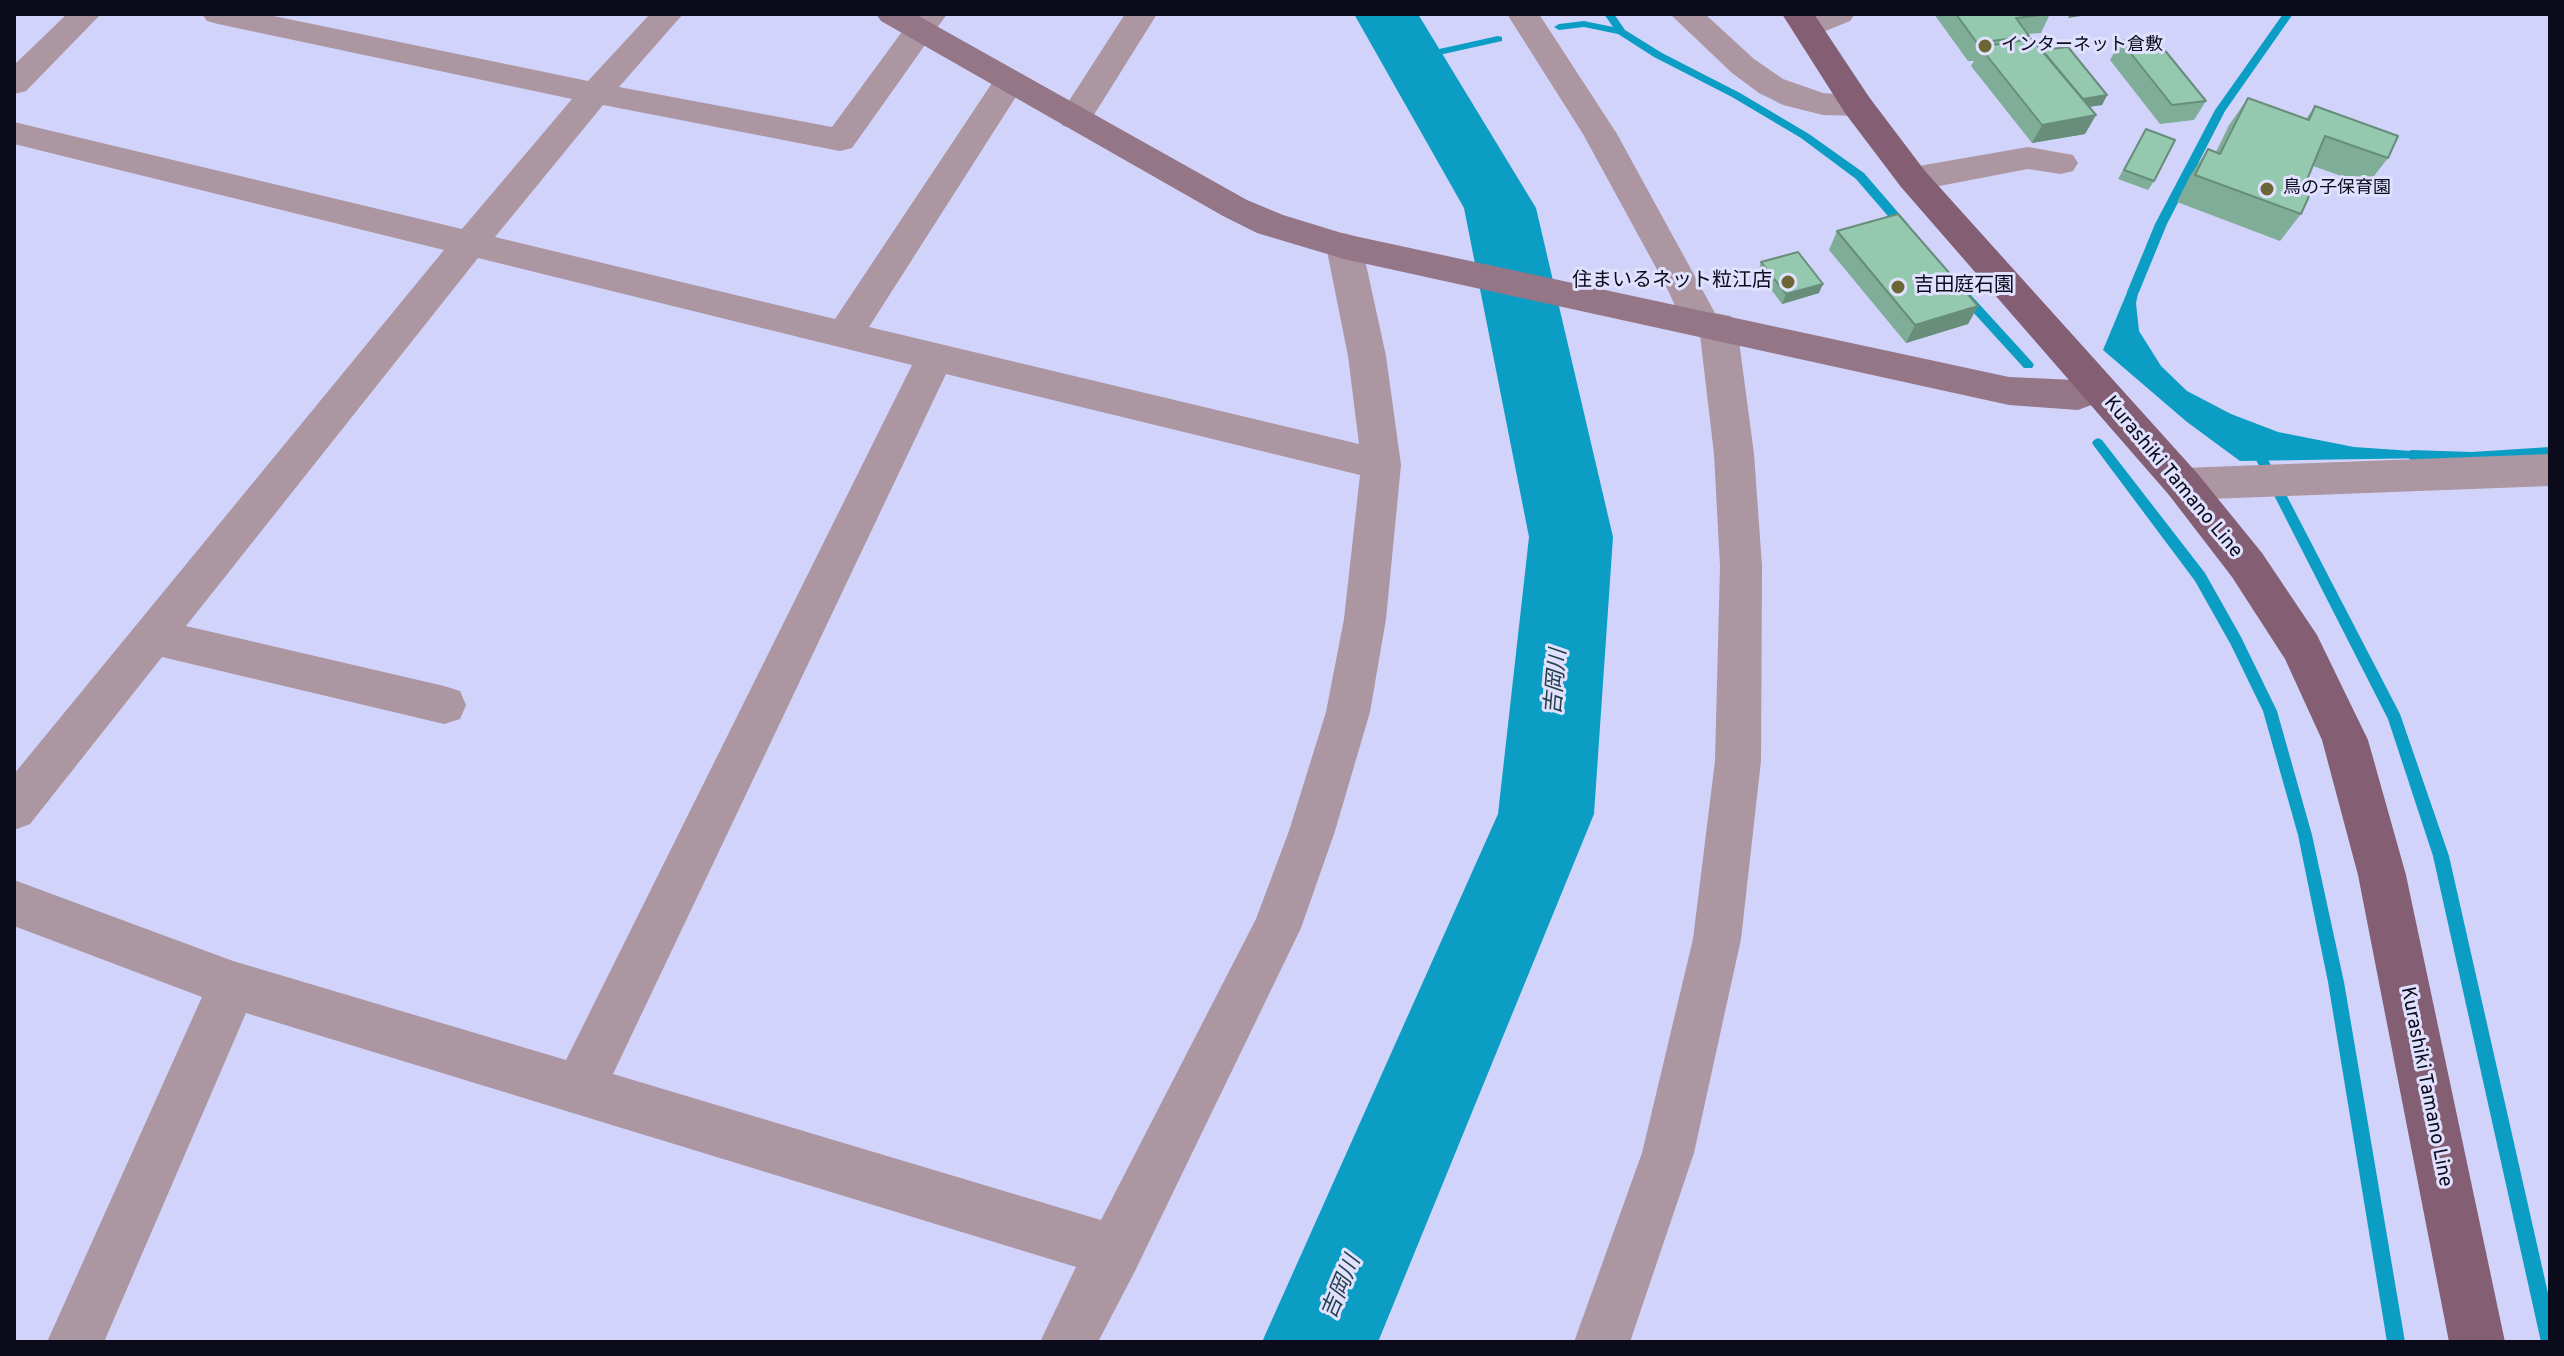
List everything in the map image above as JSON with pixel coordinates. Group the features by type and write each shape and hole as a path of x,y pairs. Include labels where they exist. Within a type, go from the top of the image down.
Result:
{"main road":[{"name":"Kurashiki Tamano Line","path":"1815,18 1857,105 1913,179 2183,484 2247,565 2302,648 2345,740 2382,875 2477,1342"}],"street":[{"path":"14,84 85,14"},
{"path":"218,14 595,93 840,140 914,19 1010,81 1235,208 1270,224 1344,246 2009,391 2078,395 2096,388"},
{"path":"14,809 470,243 595,93 667,14"},
{"path":"1075,118 1141,14"},
{"path":"1523,14 1620,169 1684,286 1709,324 1734,454 1741,566 1738,761 1717,939 1668,1153 1602,1342"},
{"path":"1686,14 1743,66 1771,86 1795,97 1823,104 1857,105"},
{"path":"14,39 54,44"},
{"path":"843,336 1010,81"},
{"path":"14,133 934,359 1381,465"},
{"path":"1913,179 2028,158 2061,163"},
{"path":"1068,1342 1277,928 1312,831 1348,712 1365,619 1381,465 1367,356 1344,246"},
{"path":"578,1091 934,359"},
{"path":"2183,484 2550,470"},
{"path":"153,637 444,705"},
{"path":"14,903 233,985 1116,1252"},
{"path":"75,1342 233,985"}],"water":[{"path":"2136,271 2142,275 2136,303 2139,331 2161,366 2187,391 2231,414 2278,432 2354,447 2427,452 2430,458 2240,461 2187,422 2103,350"}],"building":[{"path":"1956,14 2048,14 2016,18 2029,36 1977,43"},
{"path":"2154,37 2206,101 2172,105 2121,41"},
{"path":"2032,39 2096,115 2042,125 1980,47"},
{"path":"2068,47 2107,95 2083,99 2042,50"},
{"path":"2248,98 2309,120 2315,106 2398,136 2388,158 2325,136 2306,182 2314,185 2301,214 2195,175 2208,149 2220,154"},
{"path":"2146,129 2175,140 2154,181 2124,170"},
{"path":"1898,214 1978,306 1915,325 1837,231"},
{"path":"1798,252 1823,284 1786,294 1761,262"}],"waterway":[{"name":"吉岡川","path":"1320,1342 1546,814 1571,537 1500,208 1386,14"},
{"path":"1609,14 1621,32"},
{"path":"2133,292 2161,224 2220,110 2288,14"},
{"path":"1559,27 1584,24 1621,32"},
{"path":"1621,32 1805,136 1860,176 1904,227"},
{"path":"1412,58 1498,39"},
{"path":"1966,297 2028,365"},
{"path":"2098,443 2200,577 2270,711 2305,835 2336,982 2396,1342"},
{"path":"2252,448 2259,453 2395,718 2441,856 2550,1342"},
{"path":"2411,455 2472,457 2550,452"}],"place":[{"name":"インターネット倉敷","path":"1985,46"},
{"name":"鳥の子保育園","path":"2267,189"},
{"name":"住まいるネット粒江店","path":"1788,282"},
{"name":"吉田庭石園","path":"1898,287"}]}
